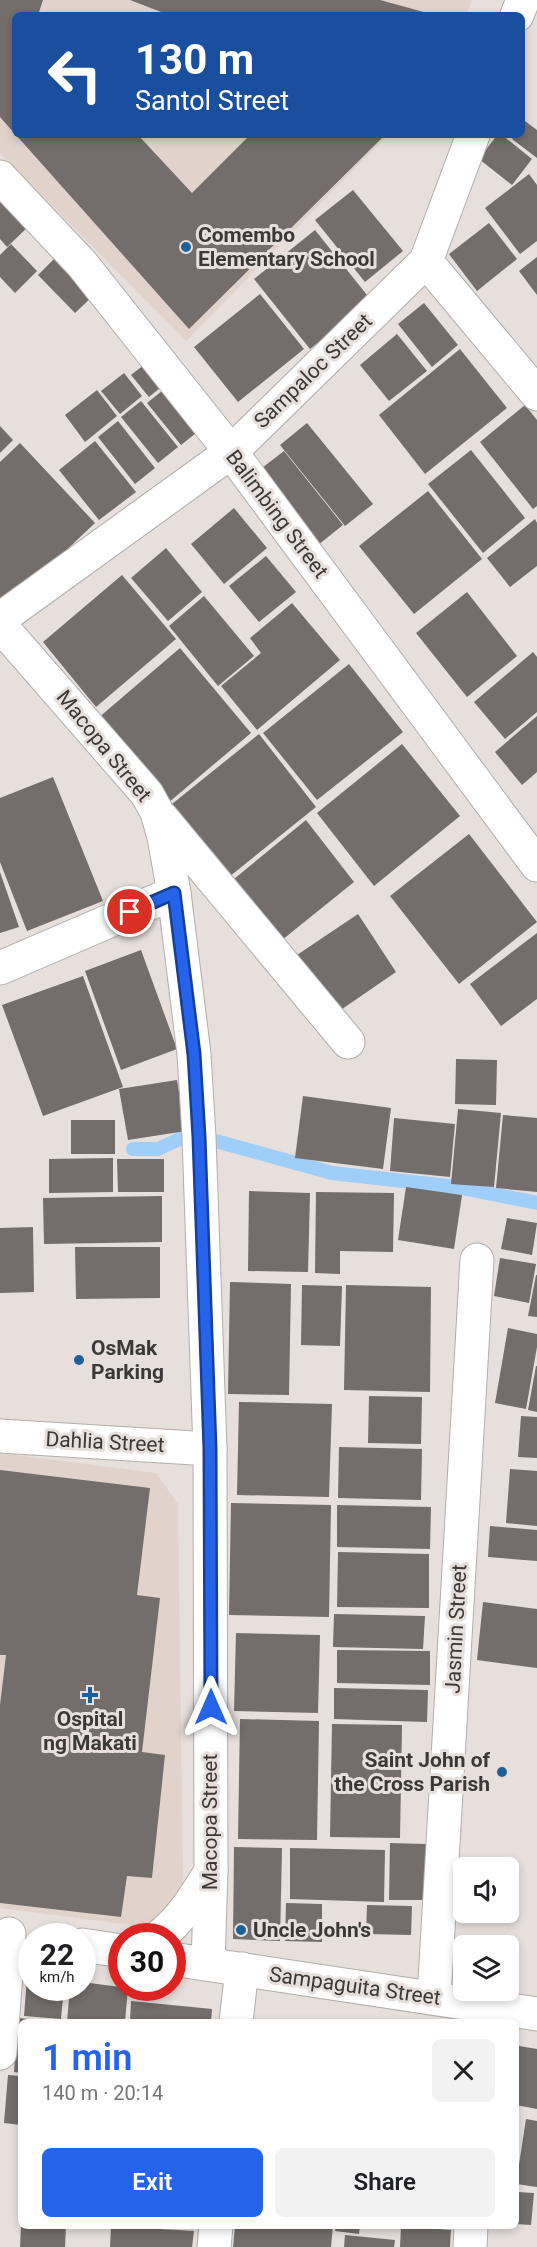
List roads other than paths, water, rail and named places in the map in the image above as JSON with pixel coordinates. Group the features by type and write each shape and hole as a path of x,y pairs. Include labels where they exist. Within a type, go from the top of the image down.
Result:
{"street":[{"name":"Sampaloc Street","path":"0,619 231,452 426,261 472,138"},
{"name":"Balimbing Street","path":"0,177 82,264 231,452 537,865"},
{"path":"426,261 537,394"},
{"name":"Macopa Street","path":"0,625 147,794 157,813 168,854 194,1054 199,1137 210,1449 211,1871 208,1964"},
{"path":"157,813 348,1042"},
{"path":"0,968 174,893"},
{"name":"Jasmin Street","path":"434,1998 477,1260"},
{"name":"Dahlia Street","path":"0,1436 210,1449"},
{"path":"175,1923 194,1899 211,1871"},
{"path":"0,2053 14,1935"},
{"name":"Sampaguita Street","path":"186,1961 434,1998 489,2014 537,2014"},
{"path":"236,2019 242,1970"},
{"path":"214,2247 216,2229"},
{"path":"470,2247 471,2229"}],"waterway":[{"path":"133,1149 158,1149 184,1137"},
{"path":"212,1140 332,1173 457,1187 537,1203"}],"place":[{"name":"Comembo Elementary School","path":"186,247"},
{"name":"OsMak Parking","path":"79,1360"},
{"name":"Ospital ng Makati","path":"90,1695"},
{"name":"Saint John of the Cross Parish","path":"502,1772"},
{"name":"Uncle John's","path":"241,1930"}]}
